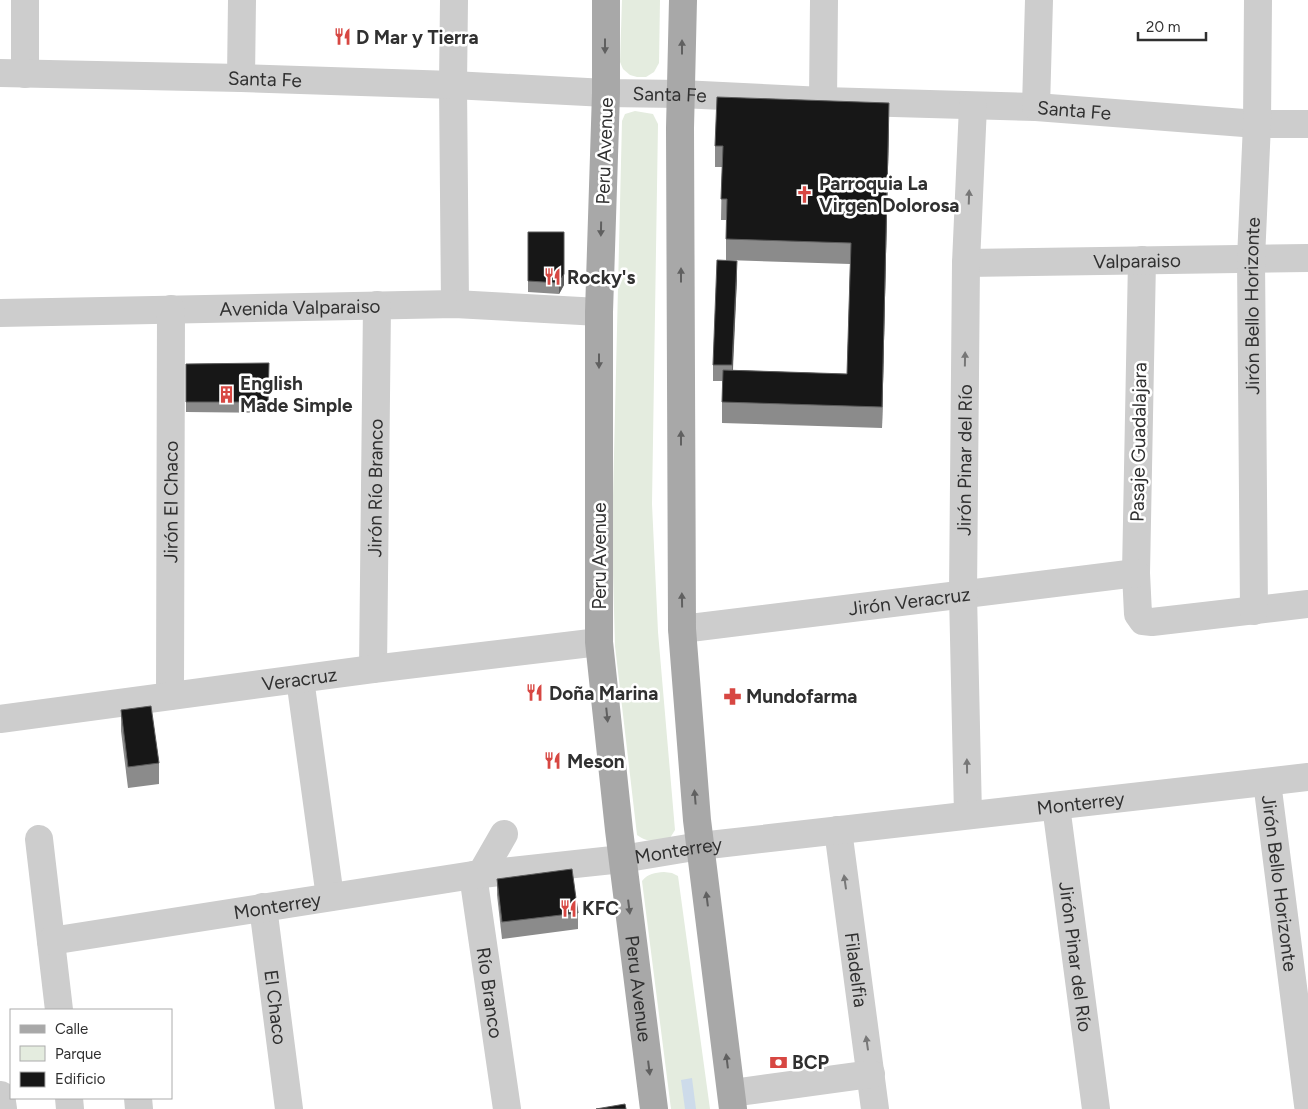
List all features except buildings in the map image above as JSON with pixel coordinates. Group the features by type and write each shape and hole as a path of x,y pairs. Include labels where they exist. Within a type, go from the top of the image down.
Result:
{"main road":[{"name":"Peru Avenue","path":"606,0 606,93 599,312 599,642 649,1108"},
{"path":"683,0 681,94 682,629 700,846 732,1101"}],"street":[{"path":"12,74 25,0"},
{"path":"241,78 242,0"},
{"path":"454,0 455,304"},
{"path":"823,101 824,0"},
{"path":"1036,107 1038,0"},
{"name":"Jirón Bello Horizonte","path":"1254,611 1251,259 1257,124 1258,0"},
{"name":"Santa Fe","path":"12,74 241,78 823,101 1036,107 1257,124 1308,124"},
{"name":"Jirón Pinar del Río","path":"968,815 963,594 966,263 973,106"},
{"name":"Valparaiso","path":"966,263 1308,258"},
{"name":"Pasaje Guadalajara","path":"1142,260 1136,573 1138,614 1143,622 1152,622 1254,611"},
{"name":"Avenida Valparaiso","path":"0,313 455,304 599,312"},
{"name":"Jirón Río Branco","path":"373,669 376,305"},
{"name":"Jirón El Chaco","path":"170,310 170,696"},
{"name":"Jirón Veracruz","path":"682,629 1136,573"},
{"path":"1254,611 1308,604"},
{"name":"Veracruz","path":"0,719 373,669 599,642"},
{"path":"300,679 330,897"},
{"name":"Monterrey","path":"51,940 477,875 622,859 700,846 1308,777"},
{"name":"Jirón Bello Horizonte","path":"1267,782 1299,962 1308,1105"},
{"name":"Jirón Pinar del Río","path":"1056,806 1096,1109"},
{"name":"Filadelfia","path":"838,830 875,1109"},
{"path":"477,875 504,834"},
{"path":"39,838 59,1009"},
{"name":"Río Branco","path":"477,875 507,1109"},
{"name":"El Chaco","path":"263,907 289,1109"},
{"path":"732,1101 871,1074"}],"green space":[{"path":"622,0 660,0 659,63 654,72 646,77 630,75 623,69 620,62"},
{"path":"635,111 653,114 658,124 652,504 658,632 675,830 670,838 653,841 646,840 637,835 615,646 612,538 622,121 625,114"},
{"path":"664,872 678,876 710,1109 671,1109 642,881 647,876"}],"water":[{"path":"692,1078 696,1109 685,1109 681,1080"}],"place":[{"name":"D Mar y Tierra","path":"342,37"},
{"name":"Parroquia La Virgen Dolorosa","path":"805,194"},
{"name":"Rocky's","path":"553,277"},
{"name":"English Made Simple","path":"226,394"},
{"name":"Doña Marina","path":"535,693"},
{"name":"Mundofarma","path":"732,696"},
{"name":"Meson","path":"553,761"},
{"name":"KFC","path":"568,908"},
{"name":"BCP","path":"778,1062"}]}
